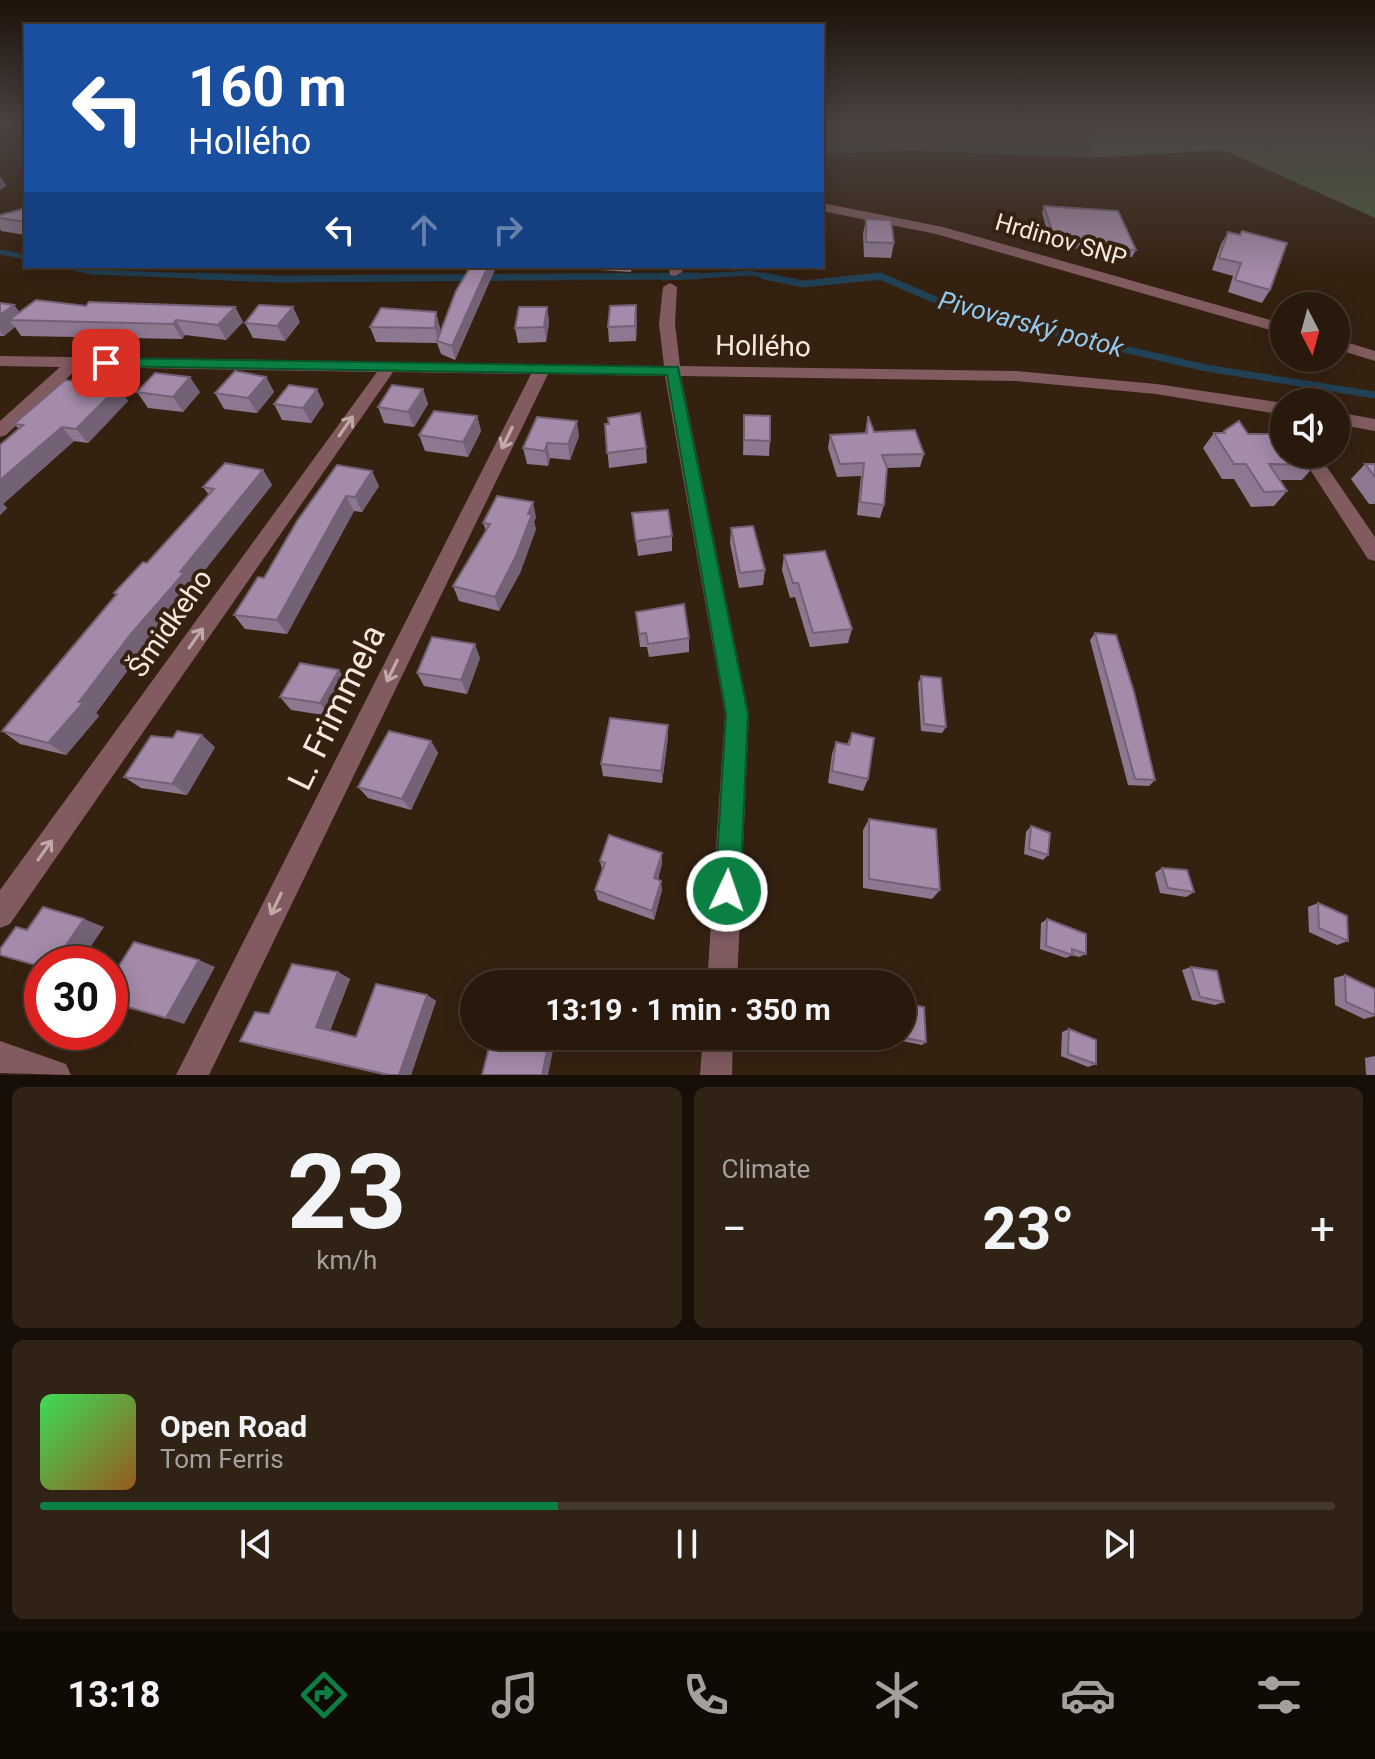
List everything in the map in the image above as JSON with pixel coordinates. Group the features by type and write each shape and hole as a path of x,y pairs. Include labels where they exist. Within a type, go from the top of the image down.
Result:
{"street":[{"name":"Hrdinov SNP","path":"824,207 938,230 1270,325"},
{"path":"674,275 667,324 673,371 737,714 723,970"},
{"path":"1350,348 1375,356"},
{"name":"Hollého","path":"0,361 1016,376 1156,389 1270,408"},
{"path":"0,431 75,362"},
{"name":"Šmidkeho","path":"0,914 389,366"},
{"name":"L. Frimmela","path":"192,1075 542,369"},
{"path":"1350,421 1375,425"},
{"path":"1318,468 1375,553"},
{"path":"716,1075 717,1050"},
{"path":"0,1057 55,1075"}],"green space":[{"path":"1280,175 1375,175 1375,218"}],"building":[{"path":"1044,206 1118,211 1136,250 1103,248 1101,243 1055,240"},
{"path":"24,209 24,222 0,218 0,215"},
{"path":"866,219 891,220 894,243 866,242"},
{"path":"1242,231 1287,243 1270,290 1235,280 1241,263 1219,258 1228,232 1240,235"},
{"path":"470,268 487,268 452,346 437,341 456,291"},
{"path":"36,300 86,306 89,302 235,307 218,325 176,320 173,324 9,320"},
{"path":"0,303 14,305 0,315"},
{"path":"259,305 293,307 277,326 245,323"},
{"path":"636,305 635,326 608,327 610,306"},
{"path":"519,307 547,307 544,327 515,328"},
{"path":"381,308 436,312 435,328 370,327"},
{"path":"235,371 266,377 248,398 215,393"},
{"path":"155,373 190,377 173,397 137,392"},
{"path":"65,380 118,387 76,429 62,427 0,480 0,445 23,425 14,424"},
{"path":"289,385 317,389 303,408 274,404"},
{"path":"392,385 423,389 408,412 378,407"},
{"path":"434,411 477,416 463,442 419,435"},
{"path":"640,413 646,448 607,453 605,424 609,424 608,418"},
{"path":"744,415 770,416 770,441 744,440"},
{"path":"868,416 874,432 915,430 924,454 882,455 887,467 884,505 860,502 864,463 840,464 830,435 867,433"},
{"path":"537,417 577,421 568,444 547,443 545,451 523,448"},
{"path":"1239,421 1248,434 1270,434 1270,468 1287,491 1264,492 1246,464 1234,464 1214,433 1224,431"},
{"path":"225,463 263,470 180,572 184,573 131,634 79,702 83,703 48,743 2,731 117,594 114,593 143,562 147,563 214,489 203,487"},
{"path":"1365,464 1375,464 1375,477"},
{"path":"337,465 372,471 355,497 346,496 277,620 234,615 258,577 264,578 297,521"},
{"path":"497,496 533,502 528,514 532,514 515,558 495,597 453,586 490,524 483,523"},
{"path":"668,510 672,536 636,541 632,513"},
{"path":"753,526 765,570 740,573 731,528"},
{"path":"825,551 852,629 813,633 798,583 793,583 784,555"},
{"path":"684,604 689,638 648,644 646,633 639,634 636,612"},
{"path":"1095,633 1116,635 1134,692 1155,780 1135,779"},
{"path":"432,637 475,644 461,680 417,673"},
{"path":"300,663 339,670 320,703 280,697"},
{"path":"921,676 941,678 946,727 924,724"},
{"path":"610,718 668,725 661,771 601,764"},
{"path":"177,731 202,735 172,784 124,777 151,736 173,738"},
{"path":"389,731 431,741 402,799 358,787"},
{"path":"852,733 874,738 868,779 832,771 836,742 849,745"},
{"path":"869,819 936,829 940,890 869,879"},
{"path":"1031,826 1050,833 1048,855 1029,849"},
{"path":"609,835 662,853 654,878 661,881 652,911 595,890 605,863 600,861"},
{"path":"1162,868 1187,870 1194,892 1168,888"},
{"path":"1318,903 1347,916 1348,941 1319,928"},
{"path":"43,907 84,919 65,946 24,946 24,962 0,955 0,949 16,927 27,930"},
{"path":"1047,919 1086,934 1086,954 1072,949 1072,955 1046,946"},
{"path":"134,942 199,960 166,1018 128,1007 128,952"},
{"path":"292,964 338,972 316,1027 356,1037 376,984 427,995 399,1075 240,1041 255,1012 269,1014"},
{"path":"1191,967 1217,971 1224,1002 1200,997"},
{"path":"1345,975 1375,989 1375,1015 1346,1002"},
{"path":"916,1006 924,1007 926,1042 916,1040"},
{"path":"1069,1029 1096,1040 1096,1064 1068,1054"},
{"path":"488,1050 547,1050 542,1075 482,1075"}],"waterway":[{"name":"Pivovarský potok","path":"0,252 24,257"},
{"name":"Pivovarský potok","path":"74,268 91,272 215,277"},
{"name":"Pivovarský potok","path":"697,276 750,273 774,278"},
{"name":"Pivovarský potok","path":"197,276 215,277"},
{"name":"Pivovarský potok","path":"215,277 280,279 697,276"},
{"name":"Pivovarský potok","path":"662,278 697,276"},
{"name":"Pivovarský potok","path":"764,276 803,284 880,276 959,310 1037,329 1206,368 1375,395"},
{"name":"Pivovarský potok","path":"215,277 251,278"},
{"name":"Pivovarský potok","path":"862,278 884,278"}],"route":[{"path":"106,363 673,371 737,714 727,891"}]}
